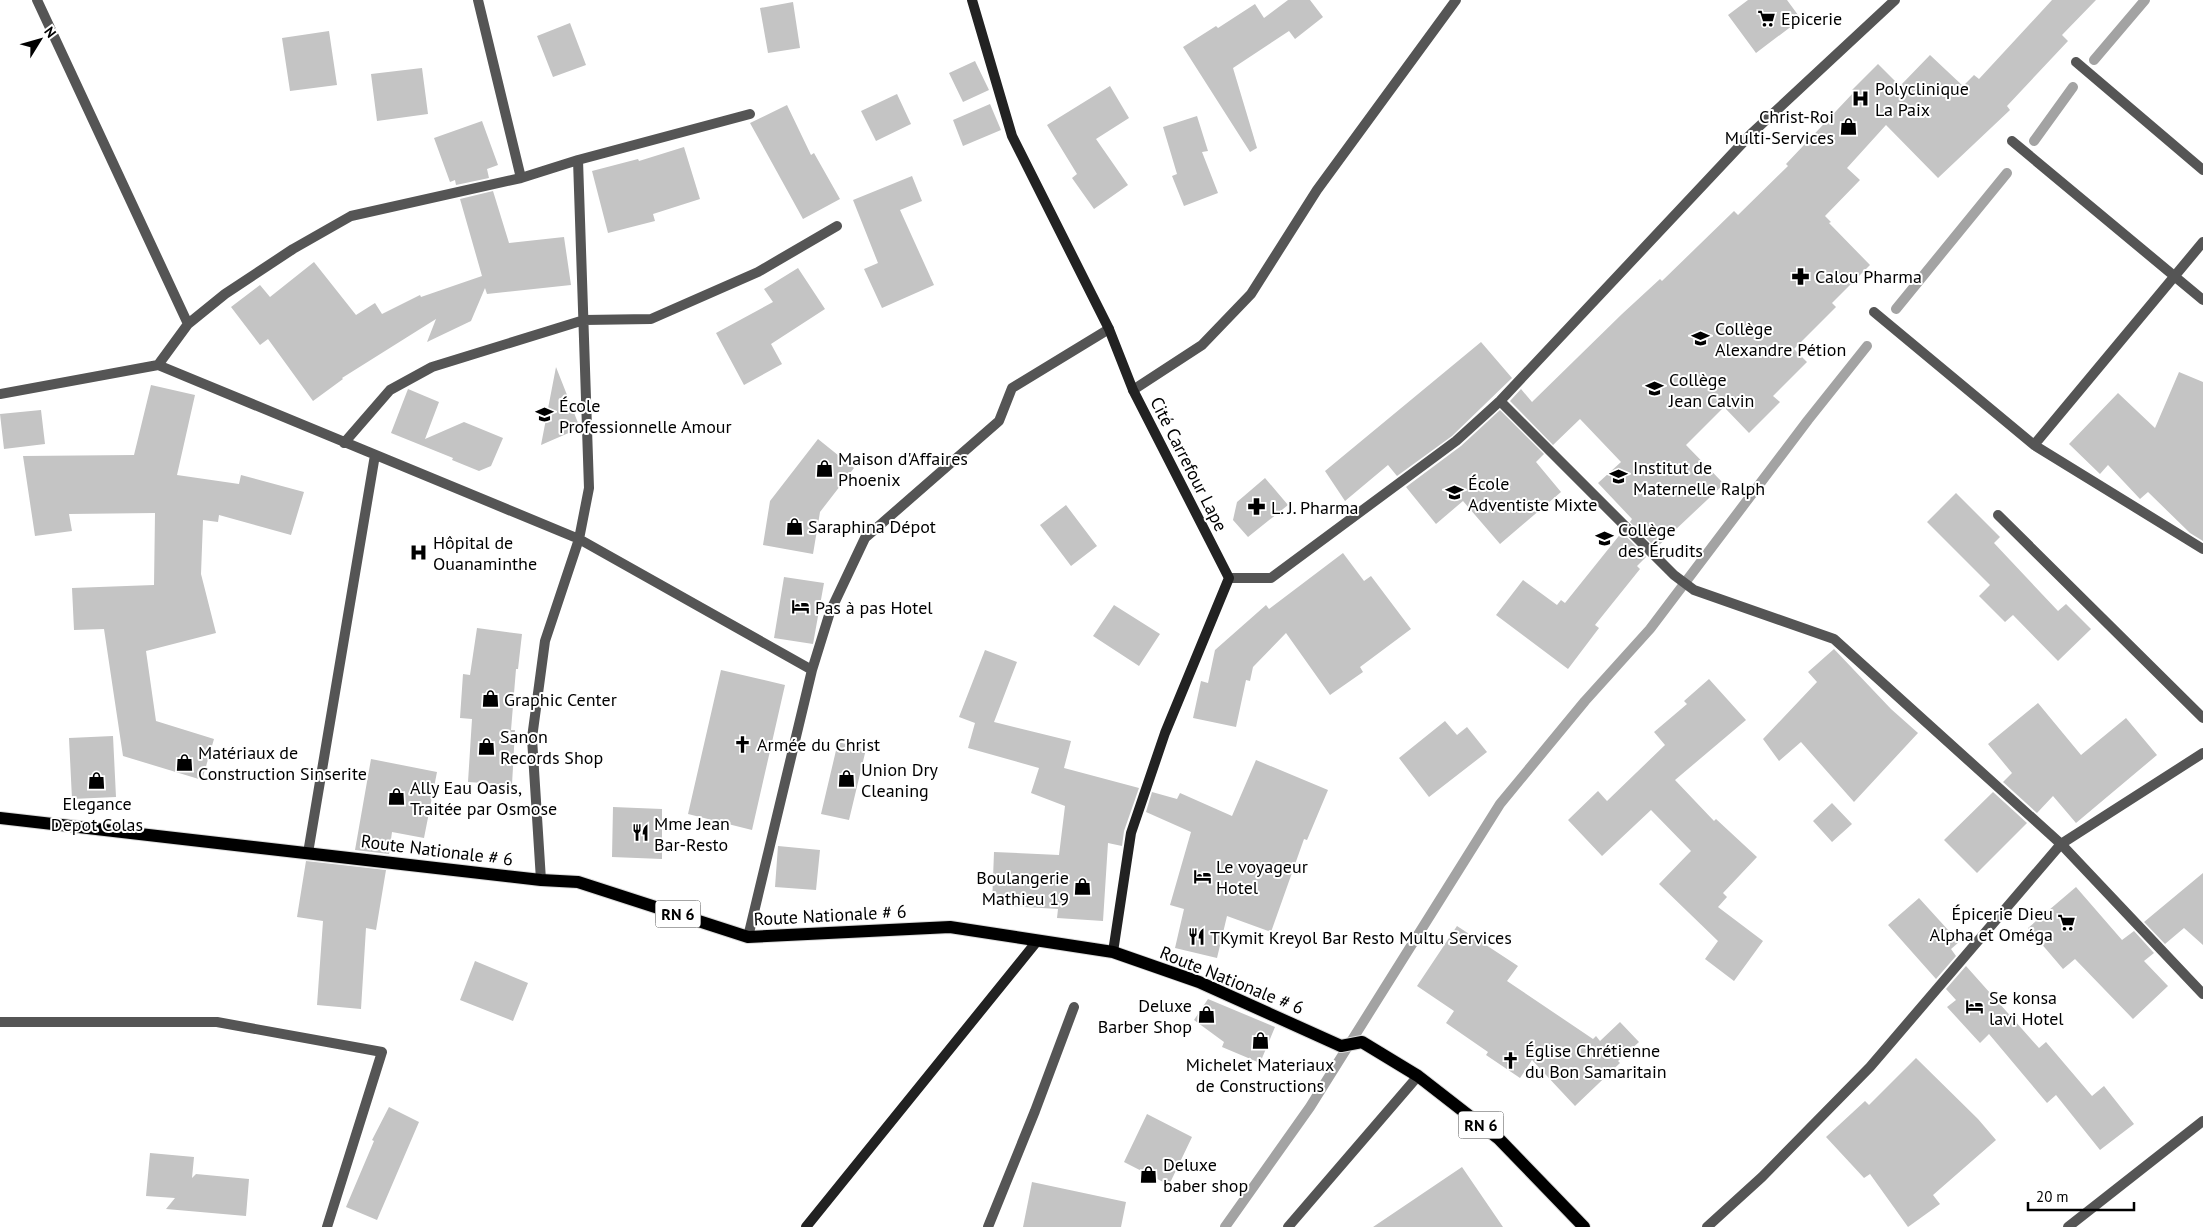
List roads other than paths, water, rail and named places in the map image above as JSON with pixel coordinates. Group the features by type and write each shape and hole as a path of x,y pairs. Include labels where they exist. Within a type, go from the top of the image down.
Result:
{"main road":[{"name":"Route Nationale # 6","path":"0,818 542,880 578,882 748,936 950,927 1113,952 1199,982 1341,1046 1362,1042 1418,1076 1499,1139 1584,1227"}],"street":[{"path":"37,0 188,324"},
{"path":"478,0 521,178"},
{"name":"Cité Carrefour Lape","path":"972,0 1012,136 1109,329 1133,390 1228,578"},
{"path":"1133,390 1202,345 1250,294 1316,190 1456,0"},
{"path":"1113,952 1131,833 1165,733 1228,578 1271,578 1456,441 1500,401 1751,134 1895,0"},
{"path":"2076,62 2203,170"},
{"path":"158,365 188,324 225,294 262,269 351,216 521,178 578,160 750,114"},
{"path":"2012,141 2203,300"},
{"path":"542,880 532,738 545,641 579,539 589,488 578,160"},
{"path":"344,443 390,390 432,366 584,320 651,319 758,272 837,226"},
{"path":"2034,445 2203,242"},
{"path":"1874,312 2034,445 2203,549"},
{"path":"748,936 812,670 830,612 865,538 999,421 1012,388 1109,329"},
{"path":"0,394 158,365 579,539 812,670"},
{"path":"1500,401 1674,575 1694,590 1834,639 2061,844 2203,994"},
{"path":"308,853 375,456"},
{"path":"1998,514 2203,718"},
{"path":"1707,1227 1762,1177 1870,1067 2061,844 2203,752"},
{"path":"806,1227 1038,940"},
{"path":"988,1227 1035,1111 1074,1007"},
{"path":"0,1022 217,1022 382,1052 327,1227"},
{"path":"1288,1227 1418,1076"},
{"path":"2068,1227 2203,1121"}],"waterway":[{"path":"2094,60 2145,0"},
{"path":"2034,141 2073,87"},
{"path":"1896,309 2007,173"},
{"path":"1225,1227 1310,1107 1500,804 1585,701 1650,629 1808,420 1867,346"}],"place":[{"name":"Epicerie","path":"1767,18"},
{"name":"Polyclinique La Paix","path":"1861,98"},
{"name":"Christ-Roi Multi-Services","path":"1848,126"},
{"name":"Calou Pharma","path":"1801,276"},
{"name":"Collège Alexandre Pétion","path":"1701,338"},
{"name":"Collège Jean Calvin","path":"1655,389"},
{"name":"École Professionnelle Amour","path":"545,415"},
{"name":"Maison d'Affaires Phoenix","path":"824,468"},
{"name":"Institut de Maternelle Ralph","path":"1619,477"},
{"name":"École Adventiste Mixte","path":"1454,493"},
{"name":"L. J. Pharma","path":"1257,507"},
{"name":"Saraphina Dépot","path":"794,526"},
{"name":"Collège des Érudits","path":"1604,539"},
{"name":"Hôpital de Ouanaminthe","path":"419,552"},
{"name":"Pas à pas Hotel","path":"801,607"},
{"name":"Graphic Center","path":"490,699"},
{"name":"Armée du Christ","path":"743,744"},
{"name":"Sanon Records Shop","path":"486,746"},
{"name":"Matériaux de Construction Sinserite","path":"184,762"},
{"name":"Union Dry Cleaning","path":"847,779"},
{"name":"Elegance Depot Colas","path":"97,780"},
{"name":"Ally Eau Oasis, Traitée par Osmose","path":"396,797"},
{"name":"Mme Jean Bar-Resto","path":"640,833"},
{"name":"Le voyageur Hotel","path":"1202,876"},
{"name":"Boulangerie Mathieu 19","path":"1083,887"},
{"name":"Épicerie Dieu Alpha et Oméga","path":"2067,923"},
{"name":"TKymit Kreyol Bar Resto Multu Services","path":"1196,937"},
{"name":"Se konsa lavi Hotel","path":"1975,1007"},
{"name":"Deluxe Barber Shop","path":"1206,1015"},
{"name":"Michelet Materiaux de Constructions","path":"1260,1041"},
{"name":"Église Chrétienne du Bon Samaritain","path":"1511,1060"},
{"name":"Deluxe baber shop","path":"1149,1174"}]}
